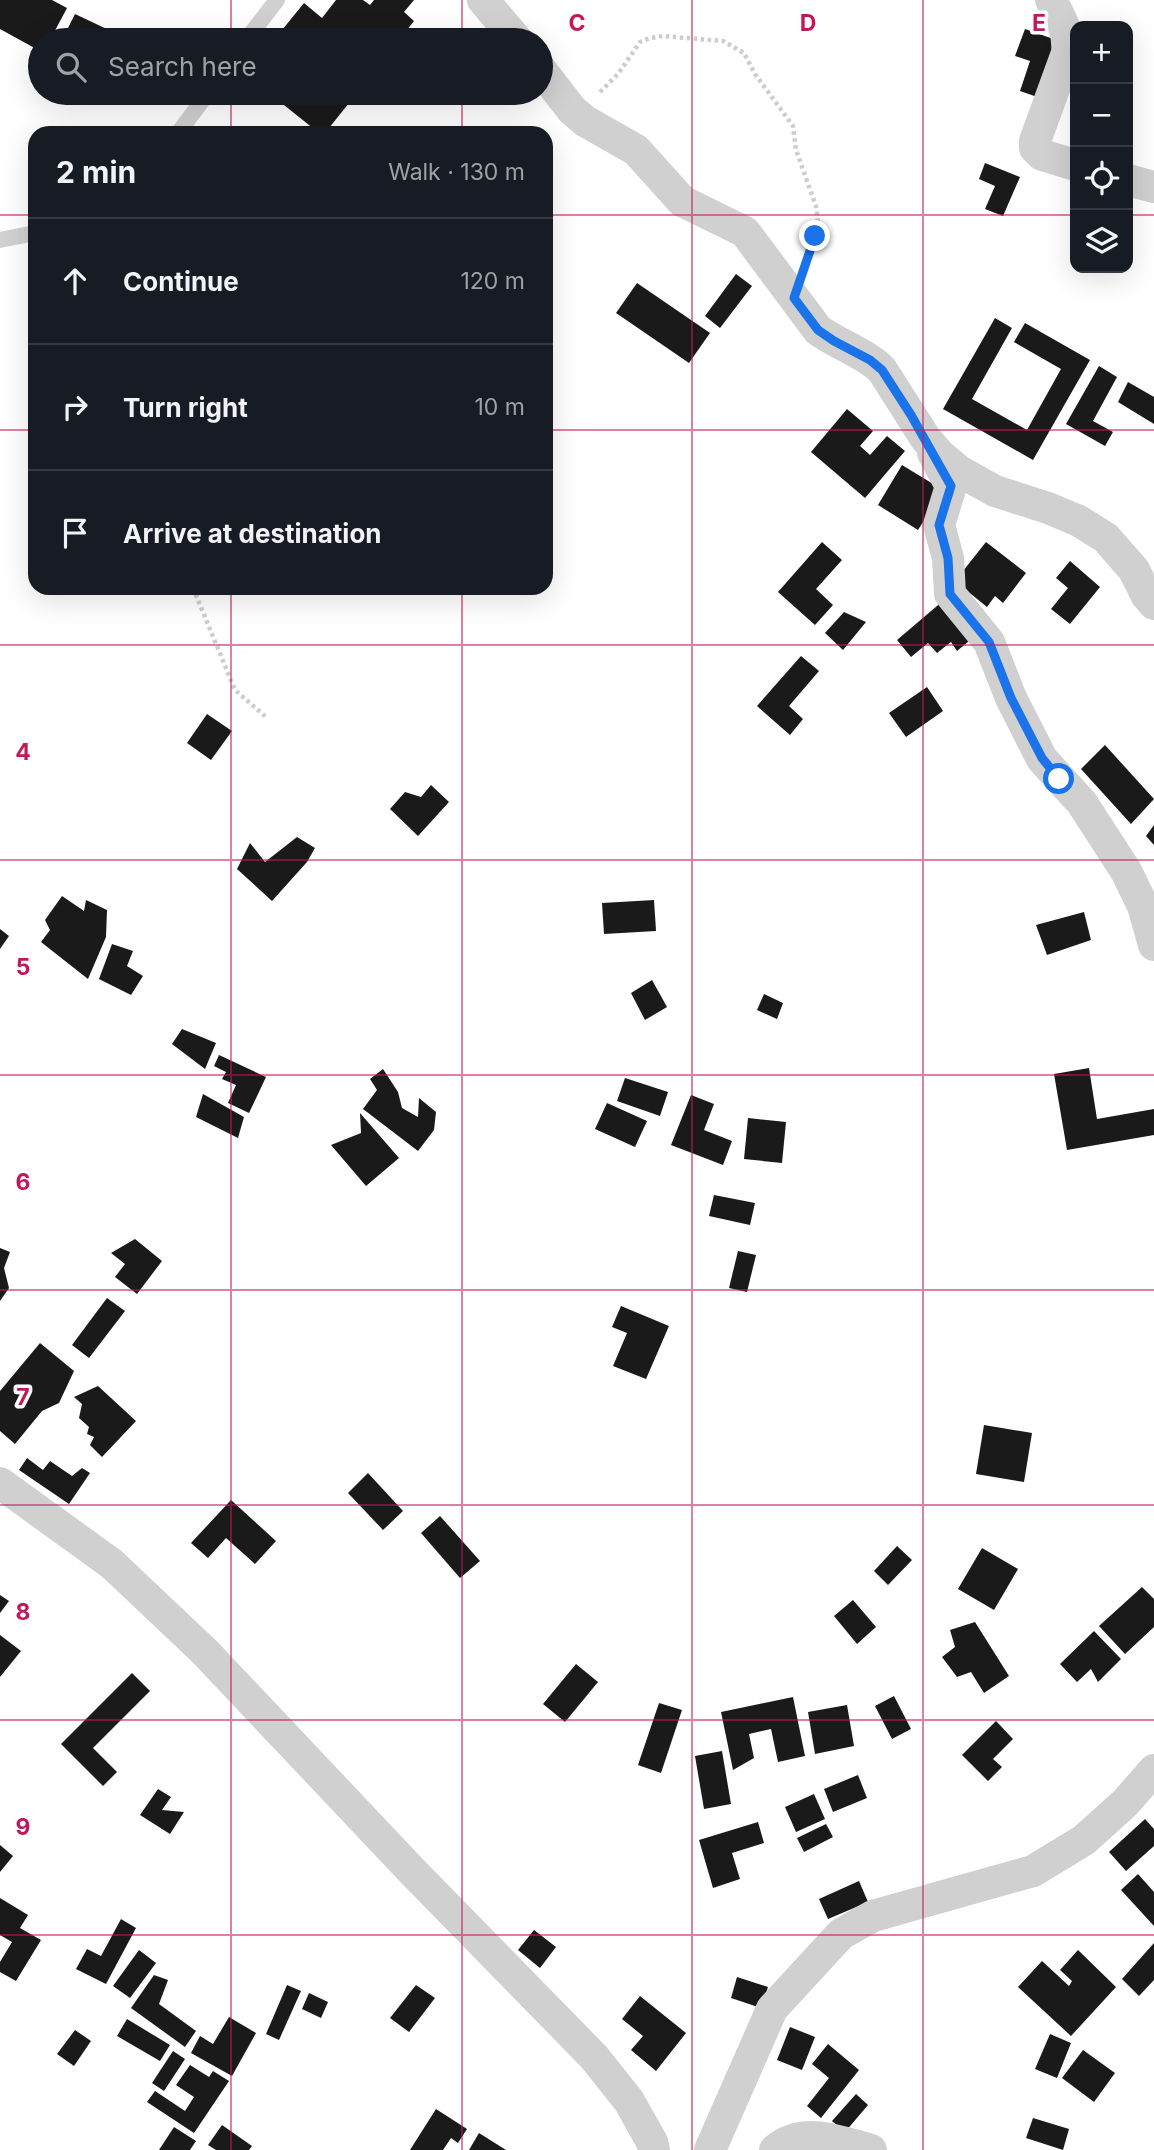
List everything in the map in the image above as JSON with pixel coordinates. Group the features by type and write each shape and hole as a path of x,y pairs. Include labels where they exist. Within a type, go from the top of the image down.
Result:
{"street":[{"path":"483,0 507,28"},
{"path":"1051,0 1065,26 1068,37 1067,53 1035,141 1035,149 1042,155 1070,163"},
{"path":"553,85 572,110 585,121 636,150 682,201 745,232 818,330 877,364 891,383 951,486 939,525 948,558 950,594 989,642 1011,698 1042,758 1082,803 1126,871 1143,906 1154,945"},
{"path":"1133,181 1154,187"},
{"path":"926,439 959,471 995,491 1090,526 1106,538 1134,570 1147,597 1154,604"},
{"path":"0,1483 112,1563 205,1652 412,1871 594,2057 629,2101 654,2150"},
{"path":"710,2150 772,2009 841,1934 873,1916 1033,1871 1084,1840 1125,1803 1154,1770"},
{"path":"775,2150 784,2142 808,2136 831,2138 871,2150"}],"lane":[{"path":"255,28 277,0"},
{"path":"183,126 199,105"},
{"path":"0,240 28,234"}],"path":[{"path":"572,110 592,99 606,86 640,42 650,38 663,36 723,41 744,53 755,74 793,126 796,150 816,206 818,222 815,236 794,298"},
{"path":"195,595 234,690 266,717"}],"building":[{"path":"0,0 52,0 67,8 56,28 28,28 28,44 0,29"},
{"path":"336,0 363,0 370,5 374,0 414,0 404,12 414,21 408,28 284,28 304,3 322,18"},
{"path":"75,14 105,28 68,28"},
{"path":"1025,29 1062,42 1043,99 1020,91 1030,61 1015,56"},
{"path":"284,105 347,105 331,126 310,126"},
{"path":"985,163 1020,177 1003,216 985,209 995,186 979,179"},
{"path":"736,274 752,286 720,328 705,316"},
{"path":"637,283 710,333 689,363 616,313"},
{"path":"995,318 1012,328 972,399 1027,430 1061,369 1014,342 1025,323 1090,360 1033,460 943,409"},
{"path":"1099,366 1117,377 1093,421 1113,432 1105,446 1066,424"},
{"path":"1128,382 1154,397 1154,424 1118,402"},
{"path":"847,409 873,431 860,446 870,455 887,436 905,451 865,498 811,452"},
{"path":"902,465 943,490 918,530 878,505"},
{"path":"822,542 842,560 816,589 833,605 815,625 778,592"},
{"path":"986,542 1026,573 1003,603 995,596 987,607 955,581"},
{"path":"1070,561 1100,587 1070,624 1051,609 1068,588 1056,578"},
{"path":"944,600 974,637 957,651 951,642 937,653 928,643 911,657 897,640"},
{"path":"844,612 866,622 843,650 825,633"},
{"path":"801,656 819,671 789,706 803,719 790,735 757,706"},
{"path":"927,687 943,711 906,737 889,713"},
{"path":"207,714 232,731 211,760 187,743"},
{"path":"1105,745 1154,799 1131,824 1081,769"},
{"path":"431,785 449,802 418,836 390,809 405,792 421,797"},
{"path":"1154,825 1154,845 1146,836"},
{"path":"297,837 315,848 307,862 272,901 237,869 250,843 265,862"},
{"path":"62,896 84,911 86,900 107,910 106,937 88,979 41,942 50,930 45,920"},
{"path":"654,900 656,931 604,934 602,903"},
{"path":"1084,912 1091,940 1047,955 1036,925"},
{"path":"0,929 9,936 0,949"},
{"path":"112,944 133,951 127,966 143,976 131,995 99,979"},
{"path":"652,980 667,1007 645,1020 631,993"},
{"path":"764,994 783,1003 777,1019 757,1010"},
{"path":"182,1029 216,1043 205,1069 172,1044"},
{"path":"219,1055 266,1077 249,1113 228,1103 236,1085 222,1079 226,1072 214,1066"},
{"path":"1089,1068 1097,1119 1154,1109 1154,1135 1067,1150 1054,1074"},
{"path":"383,1069 398,1092 402,1108 418,1117 419,1098 436,1112 434,1130 418,1151 363,1109 377,1090 370,1079"},
{"path":"625,1078 668,1092 660,1116 617,1101"},
{"path":"203,1094 244,1117 238,1138 196,1117"},
{"path":"691,1095 714,1104 704,1130 732,1141 723,1165 671,1145"},
{"path":"607,1103 647,1121 635,1147 595,1129"},
{"path":"360,1113 399,1158 366,1186 331,1145 361,1133"},
{"path":"748,1118 786,1122 782,1163 744,1159"},
{"path":"714,1195 755,1203 750,1225 709,1216"},
{"path":"135,1239 162,1261 137,1294 115,1277 125,1264 111,1253"},
{"path":"0,1248 10,1252 4,1268 9,1288 0,1301"},
{"path":"738,1251 756,1255 747,1292 729,1288"},
{"path":"107,1298 125,1311 89,1358 72,1345"},
{"path":"621,1306 669,1326 646,1379 613,1366 627,1333 612,1327"},
{"path":"40,1343 74,1371 59,1403 42,1411 15,1444 0,1431 0,1391"},
{"path":"98,1386 136,1421 102,1457 90,1445 94,1437 87,1434 89,1427 79,1418 82,1404 74,1397"},
{"path":"984,1425 1032,1433 1024,1482 976,1474"},
{"path":"27,1458 43,1470 50,1461 72,1476 82,1468 90,1473 69,1504 19,1470"},
{"path":"368,1473 403,1511 383,1530 348,1493"},
{"path":"231,1500 276,1541 255,1564 226,1538 208,1558 191,1543"},
{"path":"440,1516 480,1561 460,1578 421,1533"},
{"path":"897,1546 912,1560 888,1585 874,1571"},
{"path":"982,1548 1018,1569 994,1610 958,1589"},
{"path":"1142,1587 1154,1599 1154,1627 1125,1654 1099,1626"},
{"path":"0,1595 9,1601 0,1613"},
{"path":"853,1600 876,1627 857,1644 834,1616"},
{"path":"975,1622 1009,1676 984,1693 971,1672 957,1677 942,1657 955,1647 950,1630"},
{"path":"1094,1631 1121,1659 1098,1682 1091,1669 1077,1682 1060,1664"},
{"path":"0,1635 21,1651 0,1677"},
{"path":"576,1664 598,1682 565,1722 543,1704"},
{"path":"132,1673 150,1691 93,1748 117,1772 103,1786 61,1744"},
{"path":"894,1696 911,1729 892,1739 875,1706"},
{"path":"793,1697 805,1756 778,1762 771,1729 749,1734 754,1758 733,1770 721,1712"},
{"path":"659,1703 682,1710 661,1773 638,1765"},
{"path":"847,1705 854,1746 815,1754 808,1712"},
{"path":"996,1721 1013,1739 993,1759 1002,1767 988,1781 962,1755"},
{"path":"722,1751 731,1804 704,1809 695,1756"},
{"path":"858,1775 867,1798 833,1812 824,1789"},
{"path":"158,1789 171,1797 162,1810 184,1812 170,1834 140,1815"},
{"path":"814,1794 825,1819 796,1832 785,1807"},
{"path":"1145,1819 1154,1829 1154,1846 1126,1871 1109,1852"},
{"path":"758,1822 764,1843 732,1853 740,1879 713,1888 699,1840"},
{"path":"826,1824 833,1837 804,1852 797,1838"},
{"path":"0,1845 13,1856 0,1872"},
{"path":"1138,1874 1154,1892 1154,1926 1121,1890"},
{"path":"859,1881 868,1902 828,1919 819,1899"},
{"path":"0,1898 28,1915 20,1928 41,1940 16,1981 0,1972 0,1962 12,1942 0,1935"},
{"path":"121,1919 136,1928 106,1984 76,1969 87,1949 101,1956"},
{"path":"534,1930 556,1947 540,1968 518,1950"},
{"path":"1154,1943 1154,1980 1139,1996 1122,1979"},
{"path":"139,1950 156,1963 130,1998 113,1986"},
{"path":"1078,1950 1116,1987 1071,2036 1018,1987 1042,1961 1069,1986 1072,1981 1060,1970"},
{"path":"154,1975 168,1980 159,2004 196,2031 185,2047 131,2008"},
{"path":"737,1977 768,1987 761,2008 731,1998"},
{"path":"287,1985 301,1991 279,2040 266,2034"},
{"path":"416,1985 435,1998 409,2032 390,2018"},
{"path":"309,1993 328,2002 321,2018 302,2009"},
{"path":"640,1996 686,2033 656,2071 631,2050 643,2036 622,2019"},
{"path":"229,2017 256,2033 232,2076 191,2053 200,2036 213,2044"},
{"path":"127,2019 170,2045 160,2061 117,2036"},
{"path":"790,2027 815,2037 802,2070 777,2060"},
{"path":"75,2030 91,2041 74,2066 57,2054"},
{"path":"1050,2034 1071,2043 1057,2078 1035,2069"},
{"path":"828,2044 859,2070 821,2118 807,2106 829,2078 812,2064"},
{"path":"1083,2050 1115,2073 1094,2102 1062,2078"},
{"path":"173,2051 185,2059 164,2091 152,2083"},
{"path":"190,2065 209,2077 213,2071 229,2081 194,2133 147,2102 155,2091 185,2111 194,2097 176,2085"},
{"path":"856,2094 868,2105 845,2132 832,2121"},
{"path":"436,2109 467,2129 458,2143 451,2138 443,2150 410,2150"},
{"path":"1033,2118 1069,2129 1063,2150 1026,2138"},
{"path":"222,2125 252,2146 249,2150 216,2150 208,2145"},
{"path":"174,2127 196,2141 190,2150 159,2150"},
{"path":"479,2133 506,2150 469,2150"}],"route":[{"path":"815,236 794,298 818,330 877,364 926,439 951,486 939,525 948,558 950,594 989,642 1011,698 1042,758 1059,779"}]}
